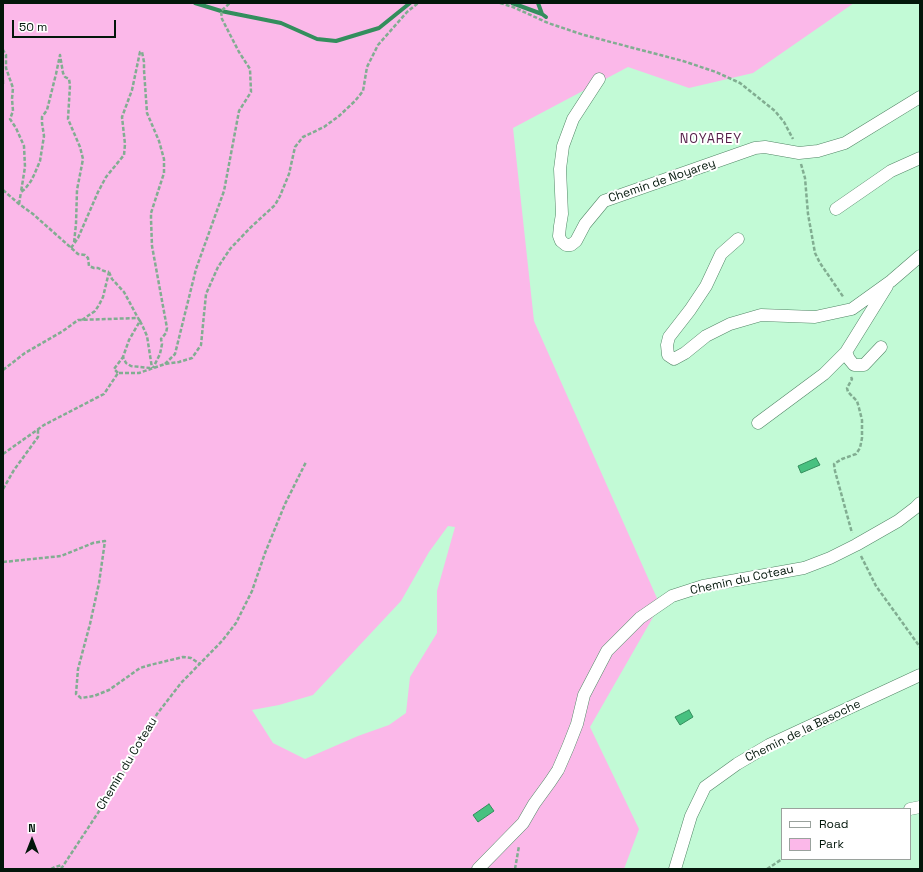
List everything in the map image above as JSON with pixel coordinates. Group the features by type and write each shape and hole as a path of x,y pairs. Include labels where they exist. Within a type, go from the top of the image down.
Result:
{"street":[{"name":"Chemin de Noyarey","path":"599,79 573,119 563,146 560,169 562,214 559,236 561,241 566,245 571,245 576,241 585,224 604,201 755,148 765,147 799,154 818,151 845,143 920,97"},
{"path":"836,209 891,171 920,158"},
{"path":"738,239 721,254 706,286 669,337 667,345 668,355 674,359 685,353 706,336 730,324 761,315 815,318 852,309 891,281 920,256"},
{"path":"758,423 824,374 846,352 891,281"},
{"path":"846,352 854,365 864,365 881,347"},
{"name":"Chemin du Coteau","path":"478,869 523,823 534,804 558,770 577,724 584,695 607,651 640,618 672,596 703,586 804,568 830,558 898,521 916,508 920,503"},
{"name":"Chemin de la Basoche","path":"675,869 691,816 705,787 737,764 769,745 920,675"}],"path":[{"path":"165,364 175,354 196,269 224,191 239,111 251,92 250,69 239,52 222,19 222,11 230,3"},
{"path":"118,374 139,373 165,364 192,358 200,346 206,294 218,267 230,249 275,205 290,174 295,147 303,137 324,127 339,116 355,101 363,91 367,67 378,45 407,12 418,3"},
{"path":"500,3 513,7 548,23 584,35 683,61 716,72 740,83 775,111 784,122 799,154"},
{"path":"3,51 6,55 6,68 13,88 13,111 10,119 24,146 25,167 19,204"},
{"path":"71,248 78,238 106,177 124,155 125,144 122,117 132,90 140,52 142,52 147,113 160,141 164,159 164,173 151,213 151,219 152,246 168,328 161,340 162,344 160,354 152,368"},
{"path":"21,192 31,181 40,161 44,136 42,117 47,110 60,55 63,73 65,77 69,79 70,85 68,118 80,147 83,159 77,190 74,244"},
{"path":"3,80 3,86"},
{"path":"3,190 33,214 78,254 88,258 89,266 109,272"},
{"path":"109,272 112,279 124,292 143,327 147,336 152,368"},
{"path":"82,320 99,305 105,290 109,272"},
{"path":"3,370 25,353 63,331 78,320 139,320"},
{"path":"118,374 114,369 123,357 129,340 139,320"},
{"path":"123,357 126,363 131,366 152,368"},
{"path":"3,454 44,425 104,394 118,374"},
{"path":"3,489 14,470 38,437 38,429"},
{"name":"Chemin du Coteau","path":"61,869 115,787 157,714 181,682 222,641 236,623 252,591 265,553 285,504 306,462"},
{"path":"3,562 61,556 93,543 105,541 99,583 78,669 76,694 81,698 94,696 109,690 140,668 150,665 183,657 191,658 200,664"},
{"path":"856,545 876,586 920,647"},
{"path":"767,869 781,860"},
{"path":"51,869 63,866"}],"green space":[{"path":"3,3 854,3 753,73 689,88 628,67 513,128 534,321 660,605 590,727 639,829 624,869 3,869","holes":["448,526 455,527 437,591 437,633 410,677 406,713 389,725 358,736 305,759 273,743 252,710 279,705 313,695 401,601 429,552"]}],"shaded area":[{"path":"816,458 820,465 801,473 798,466"},
{"path":"689,710 693,717 680,725 675,717"},
{"path":"489,804 494,811 478,822 473,815"}],"waterway":[{"path":"195,3 221,11 281,23 317,39 336,41 379,28 410,3"},
{"path":"512,3 542,14"},
{"path":"538,3 542,14 546,17"}],"district":[{"name":"NOYAREY","path":"711,139"}]}
